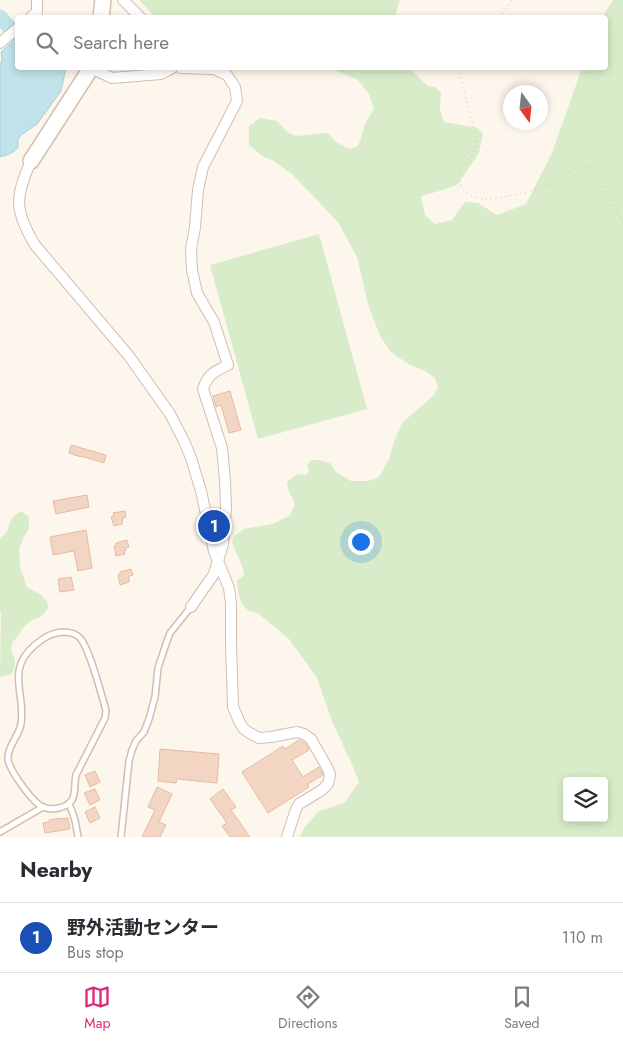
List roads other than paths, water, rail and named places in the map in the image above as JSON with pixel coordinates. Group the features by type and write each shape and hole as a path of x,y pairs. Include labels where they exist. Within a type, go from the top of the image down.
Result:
{"street":[{"path":"34,15 37,12 37,0"},
{"path":"102,15 103,0"},
{"path":"123,0 137,15"},
{"path":"0,43 15,30"},
{"path":"90,70 31,161 23,179 19,200 20,215 35,245 130,356 170,414 184,441 202,491 214,551 229,588 231,603 232,696 233,707 239,721 248,732 259,738 297,732 304,734 311,739 328,768 330,775 328,784 322,790 299,804 287,837"},
{"path":"95,70 112,78 161,74 168,70"},
{"path":"191,607 214,574 219,561 223,544 226,508 222,448 203,389 206,380 213,373 228,365 214,322 197,293 192,270 191,249 198,190 203,167 237,101 235,87 227,76 216,70"}],"lane":[{"path":"121,837 128,761 136,741 144,732 149,719 155,697 158,668 170,633 191,607"},
{"path":"72,633 80,638 86,648 106,711 106,718 76,774 73,798 69,804 60,808 43,807 28,793 13,774 8,760 8,751 19,733 21,724 22,714 18,669 32,648 51,634 72,633"},
{"path":"69,804 75,820 78,837"},
{"path":"0,832 43,807"}],"water":[{"path":"15,40 15,70 66,70 61,91 37,124 20,136 18,147 14,151 0,157 0,66 2,59 1,52"}],"waterway":[{"path":"0,17 15,34"}],"place":[{"name":"野外活動センター","path":"214,526"}]}
